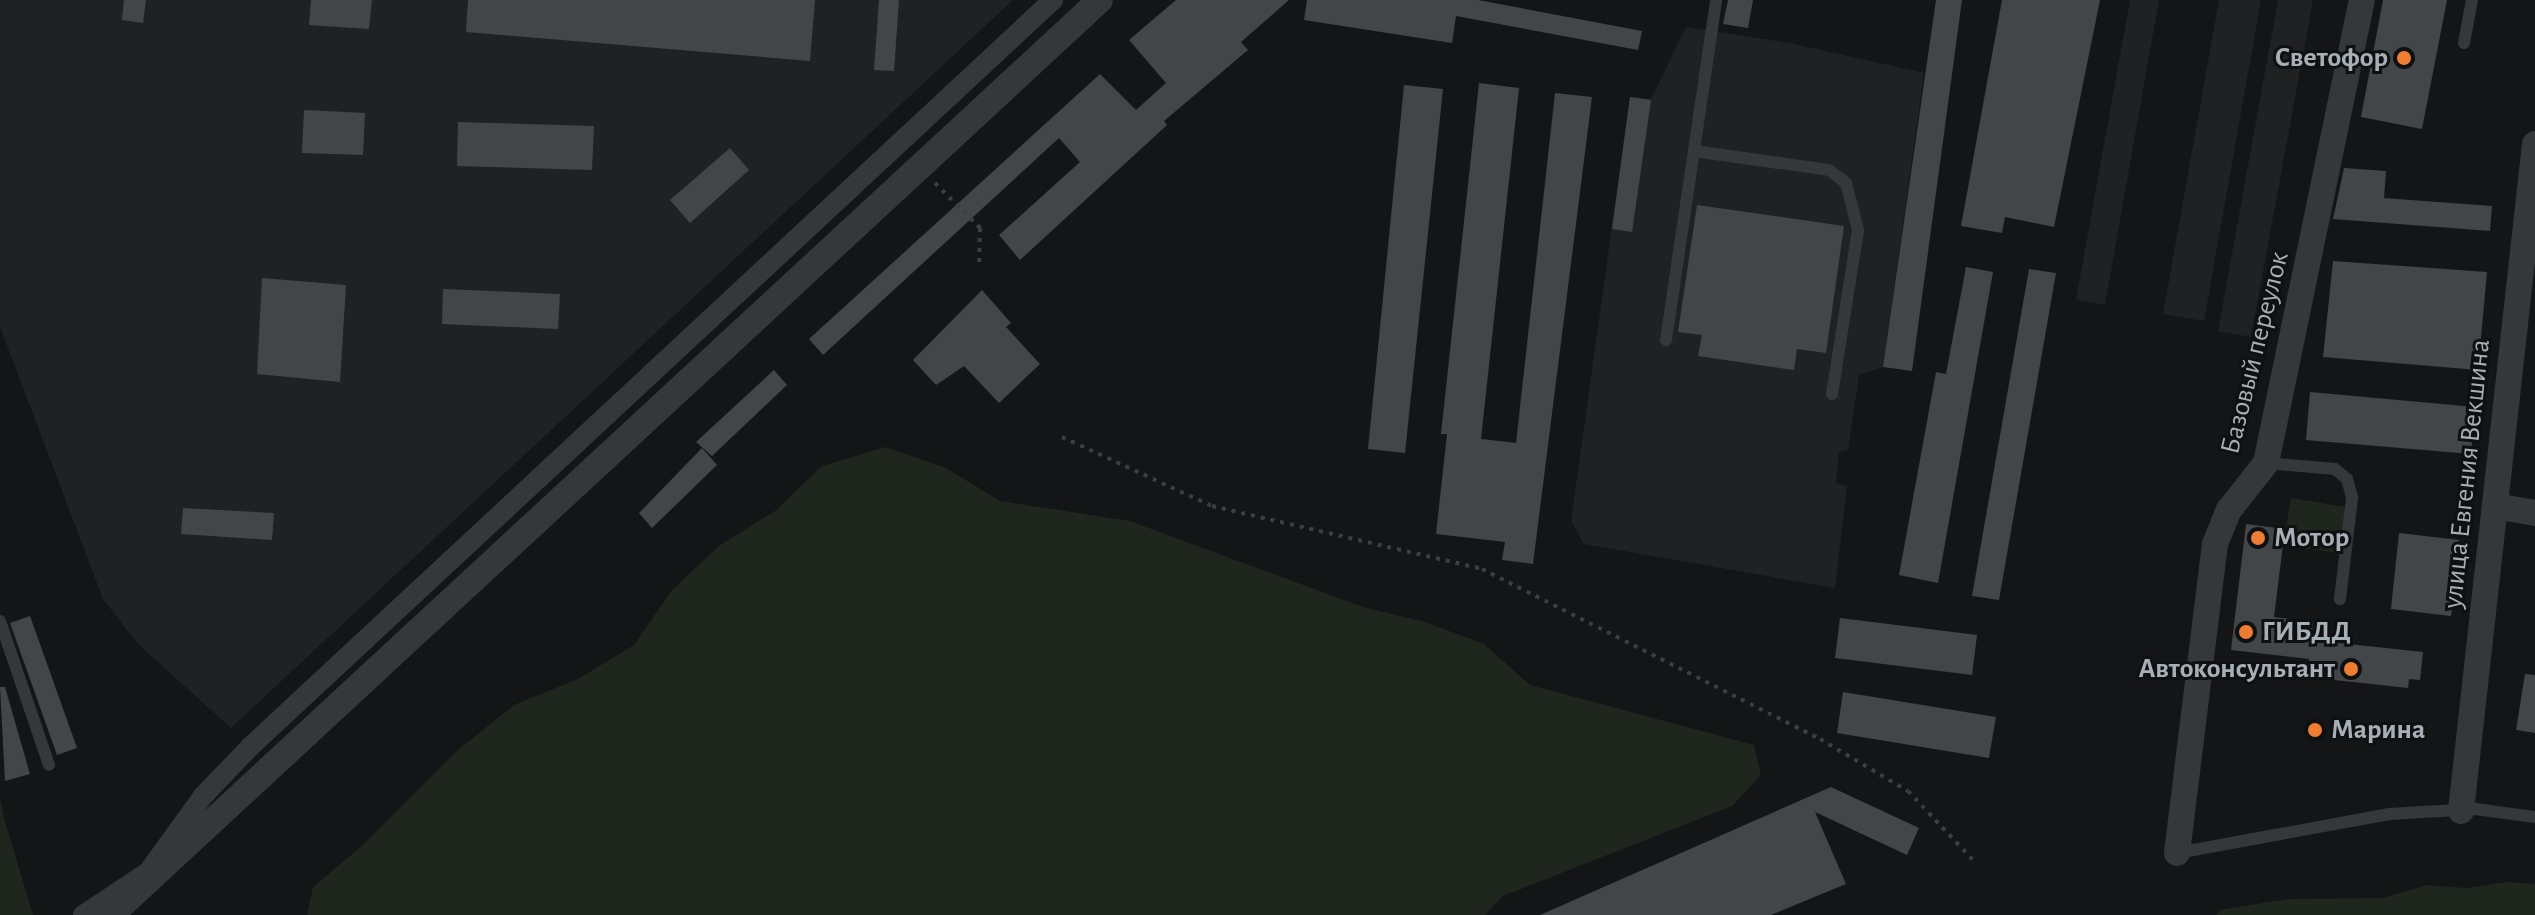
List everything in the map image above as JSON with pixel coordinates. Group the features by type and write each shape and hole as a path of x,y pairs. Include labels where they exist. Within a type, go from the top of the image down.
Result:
{"street":[{"path":"83,915 148,872 203,796 250,747 1053,0"},
{"path":"111,915 1100,0"},
{"name":"Базовый переулок","path":"2177,853 2215,544 2229,510 2266,463 2362,0"},
{"name":"улица Евгения Векшина","path":"2461,811 2495,506 2529,260 2535,144"},
{"path":"2495,506 2535,513"}],"lane":[{"path":"1666,340 1716,0"},
{"path":"2464,43 2472,0"},
{"path":"1694,151 1829,170 1846,183 1858,230 1832,394"},
{"path":"2266,463 2335,469 2347,479 2352,498 2340,599"},
{"path":"0,621 49,765"},
{"path":"2177,853 2389,814 2461,811 2535,817"}],"path":[{"path":"919,168 980,228 979,268"},
{"path":"1062,437 1212,506 1396,545 1482,569 1883,776 1908,791 1975,862"}],"shaded area":[{"path":"0,0 1013,0 231,728 137,643 103,599 0,327"},
{"path":"2130,0 2159,0 2105,305 2076,300"},
{"path":"2219,0 2261,0 2204,321 2163,314"},
{"path":"2278,0 2313,0 2251,337 2218,331"},
{"path":"1686,27 1789,43 1924,73 1883,367 1859,375 1848,450 1839,452 1836,483 1847,486 1835,588 1584,544 1571,521 1630,97 1651,99"},
{"path":"885,447 946,468 1000,501 1130,521 1363,607 1425,622 1484,644 1530,685 1754,745 1761,775 1732,806 1503,896 1485,915 307,915 313,887 364,844 460,748 514,705 578,679 634,645 672,590 720,545 775,511 822,466"},
{"path":"2291,498 2345,507 2341,553 2283,546"},
{"path":"0,796 4,818 33,915 0,915"},
{"path":"2507,882 2535,884 2535,915 2216,915 2220,910 2288,899 2383,898 2427,885 2466,888"}],"building":[{"path":"124,0 146,0 143,23 122,20"},
{"path":"311,0 372,0 369,29 309,25"},
{"path":"468,0 815,0 810,61 466,32"},
{"path":"879,0 899,0 894,71 874,70"},
{"path":"1176,0 1289,0 1241,42 1248,50 1164,121 1167,125 1020,260 999,235 1080,162 1059,138 823,355 809,339 1100,74 1136,110 1166,83 1129,40"},
{"path":"1307,0 1478,0 1642,31 1638,50 1456,16 1452,43 1304,20"},
{"path":"1728,0 1753,0 1748,28 1723,24"},
{"path":"1936,0 1962,0 1912,371 1883,367"},
{"path":"2002,0 2100,0 2054,227 2005,217 2002,233 1961,226"},
{"name":"Светофор","path":"2383,0 2447,0 2422,129 2361,117"},
{"path":"1479,83 1519,88 1481,439 1516,443 1555,93 1592,97 1533,564 1502,560 1505,542 1436,534 1447,434 1441,434"},
{"path":"1404,85 1443,89 1405,453 1368,449"},
{"path":"1630,97 1651,100 1632,232 1612,229"},
{"path":"304,110 365,113 363,155 302,153"},
{"path":"458,122 594,126 592,170 457,166"},
{"path":"730,148 749,170 690,223 670,200"},
{"path":"2344,168 2386,171 2384,198 2492,206 2490,231 2333,219"},
{"path":"1697,205 1844,226 1826,353 1797,349 1794,370 1698,356 1702,335 1678,332"},
{"path":"2333,261 2487,272 2478,370 2323,357"},
{"path":"1966,267 1993,272 1938,583 1899,575 1936,372 1946,374"},
{"path":"2029,269 2056,273 1999,600 1972,596"},
{"path":"262,278 346,285 340,382 257,374"},
{"path":"443,289 560,294 558,329 442,324"},
{"path":"982,290 1011,323 1006,327 1040,364 999,403 964,366 936,385 913,360"},
{"path":"774,370 787,385 712,456 696,442"},
{"path":"2310,392 2475,407 2471,454 2306,440"},
{"path":"702,448 717,465 652,528 639,513"},
{"path":"183,508 274,513 272,540 181,534"},
{"path":"2246,524 2285,529 2274,617 2313,622 2311,640 2423,652 2420,680 2409,679 2408,688 2307,677 2309,659 2231,650"},
{"path":"2399,533 2459,540 2451,616 2391,609"},
{"path":"30,616 77,748 57,755 10,623"},
{"path":"1840,618 1977,635 1972,675 1835,658"},
{"path":"2525,674 2535,675 2535,733 2516,730"},
{"path":"0,687 5,687 30,774 5,781"},
{"path":"1843,692 1996,717 1989,758 1837,733"},
{"path":"1831,787 1919,828 1907,855 1815,812 1846,884 1771,915 1540,915"}],"place":[{"name":"Светофор","path":"2404,58"},
{"name":"Мотор","path":"2258,538"},
{"name":"ГИБДД","path":"2246,632"},
{"name":"Автоконсультант","path":"2351,669"},
{"name":"Марина","path":"2315,730"}]}
